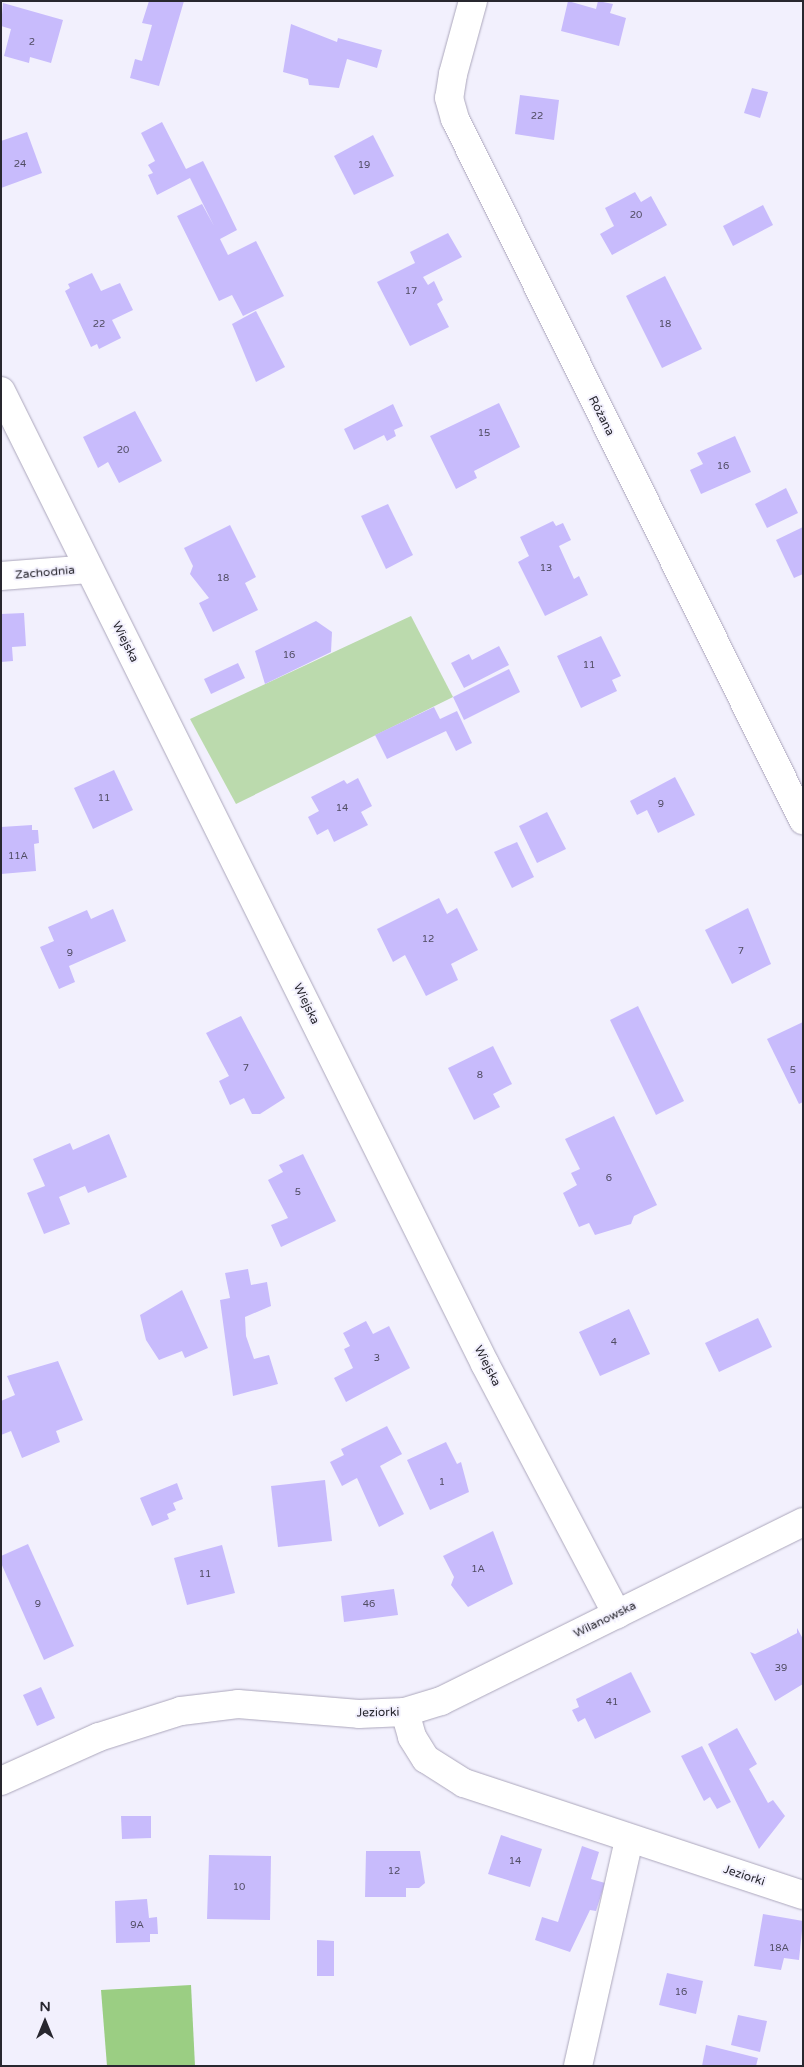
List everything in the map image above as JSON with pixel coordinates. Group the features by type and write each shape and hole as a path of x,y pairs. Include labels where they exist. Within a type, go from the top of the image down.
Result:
{"street":[{"name":"Różana","path":"473,1 452,74 449,98 455,120 803,820"},
{"name":"Wiejska","path":"1,391 485,1364 617,1614"},
{"name":"Zachodnia","path":"1,576 89,569"},
{"name":"Wilanowska","path":"405,1712 441,1701 803,1522"},
{"name":"Jeziorki","path":"1,1782 99,1736 180,1711 238,1704 359,1714 405,1712 412,1736 426,1759 443,1772 629,1840 803,1894"},
{"path":"578,2066 629,1840"}],"green space":[{"path":"411,616 453,697 236,804 190,719"},
{"path":"191,1985 195,2066 107,2066 101,1990"}],"building":[{"path":"149,1 184,1 159,86 130,78 135,59 142,61 152,25 142,23"},
{"path":"568,1 596,9 598,1 613,4 610,13 626,18 619,46 561,31"},
{"path":"3,3 63,20 51,63 30,57 29,63 4,56 11,29 1,26"},
{"path":"291,24 337,42 338,38 382,50 377,68 347,59 339,88 309,85 308,79 283,72"},
{"path":"752,88 768,92 760,118 744,113"},
{"path":"520,95 559,100 554,140 515,134"},
{"path":"162,122 186,169 203,161 222,199 237,230 220,239 228,255 256,241 284,296 243,316 232,295 219,301 177,216 202,204 214,226 190,178 157,195 148,175 153,173 148,165 155,161 141,133"},
{"path":"27,132 42,173 1,188 1,141"},
{"path":"373,135 394,176 354,195 334,156"},
{"path":"635,192 641,202 651,196 667,225 612,255 600,234 614,226 605,208"},
{"path":"763,205 773,225 733,246 723,226"},
{"path":"448,233 462,257 423,277 428,285 434,281 443,300 437,304 449,327 410,346 377,282 415,263 410,252"},
{"path":"92,273 101,291 120,283 133,310 112,320 121,338 99,349 97,344 91,347 65,291 70,288 68,284"},
{"path":"665,276 702,349 662,368 626,296"},
{"path":"256,311 285,367 256,382 232,324"},
{"path":"499,403 520,447 474,471 477,478 456,489 430,436"},
{"path":"393,404 403,426 394,430 396,436 387,441 384,435 354,450 344,429"},
{"path":"135,411 162,461 119,483 108,462 98,468 83,437"},
{"path":"735,436 751,472 701,494 690,470 703,464 697,453"},
{"path":"786,488 798,513 767,528 755,504"},
{"path":"388,504 413,555 386,569 361,516"},
{"path":"553,521 556,526 563,523 571,540 559,546 574,579 579,576 588,595 545,616 518,562 529,556 520,537"},
{"path":"230,525 256,577 245,583 258,610 213,632 199,603 209,598 190,574 193,566 184,548"},
{"path":"803,527 803,574 794,578 776,540"},
{"path":"24,613 26,646 12,647 13,661 1,662 1,614"},
{"path":"316,621 332,632 331,652 265,684 255,651"},
{"path":"601,636 621,676 612,680 617,691 581,708 557,656"},
{"path":"499,646 509,665 464,688 451,663 469,654 472,660"},
{"path":"238,663 245,678 211,694 204,679"},
{"path":"509,669 520,692 464,720 453,697"},
{"path":"434,707 440,719 457,711 472,743 456,751 446,731 387,759 375,735"},
{"path":"114,770 133,810 93,829 74,788"},
{"path":"675,777 695,815 658,833 647,810 637,815 630,801"},
{"path":"358,778 372,806 361,812 368,825 334,842 328,829 317,835 308,817 319,811 311,797 344,780 347,784"},
{"path":"547,812 566,849 537,863 519,826"},
{"path":"32,825 32,830 38,830 39,843 34,844 36,871 1,874 1,827"},
{"path":"517,842 534,877 512,888 494,852"},
{"path":"439,898 447,914 457,908 478,950 451,964 458,980 426,996 405,955 393,962 377,929"},
{"path":"748,908 771,964 732,984 705,930"},
{"path":"113,909 126,941 69,966 75,982 59,989 40,947 54,941 48,927 87,910 91,919"},
{"path":"638,1006 684,1101 656,1115 610,1020"},
{"path":"241,1016 285,1098 260,1114 252,1114 244,1098 230,1105 219,1081 229,1076 206,1033"},
{"path":"803,1022 803,1102 799,1104 767,1039"},
{"path":"493,1046 512,1084 493,1094 500,1107 474,1120 448,1068"},
{"path":"614,1116 657,1205 634,1216 631,1224 595,1235 589,1223 579,1227 563,1193 577,1185 571,1173 580,1169 565,1139"},
{"path":"109,1134 127,1177 88,1193 85,1186 59,1197 70,1224 44,1234 27,1193 45,1186 33,1159 70,1143 73,1150"},
{"path":"303,1154 336,1221 281,1247 271,1225 288,1218 268,1180 283,1172 279,1165"},
{"path":"248,1269 251,1285 267,1282 271,1306 245,1317 246,1336 254,1359 269,1355 278,1384 233,1396 220,1300 230,1298 225,1273"},
{"path":"182,1290 208,1348 185,1358 182,1351 159,1360 146,1340 140,1315"},
{"path":"629,1309 650,1354 600,1376 579,1332"},
{"path":"758,1318 772,1347 719,1372 705,1343"},
{"path":"366,1321 373,1334 389,1326 410,1368 346,1402 334,1378 353,1368 344,1349 350,1346 343,1333"},
{"path":"58,1361 83,1420 56,1431 60,1442 22,1458 11,1431 1,1435 1,1401 15,1395 7,1376"},
{"path":"387,1426 402,1454 380,1466 404,1514 379,1527 357,1478 342,1486 330,1462 344,1455 341,1449"},
{"path":"446,1442 457,1464 461,1462 469,1492 430,1510 407,1460"},
{"path":"325,1480 332,1541 278,1547 271,1486"},
{"path":"177,1483 183,1499 173,1503 176,1510 167,1514 169,1519 152,1526 140,1498"},
{"path":"493,1531 513,1584 468,1607 451,1585 454,1577 443,1556"},
{"path":"28,1544 74,1646 44,1660 1,1563 1,1556"},
{"path":"222,1545 235,1593 187,1605 174,1558"},
{"path":"394,1589 398,1615 344,1622 341,1596"},
{"path":"797,1628 803,1639 803,1684 775,1701 750,1652 755,1654 776,1644 797,1633"},
{"path":"631,1672 651,1712 595,1739 585,1718 578,1722 572,1710 579,1707 576,1699"},
{"path":"41,1687 55,1718 37,1726 23,1695"},
{"path":"737,1728 757,1764 749,1769 768,1803 773,1800 785,1816 759,1849 708,1744"},
{"path":"702,1746 731,1802 717,1809 710,1797 704,1801 681,1756"},
{"path":"121,1816 151,1816 151,1838 122,1839"},
{"path":"501,1835 542,1849 530,1887 488,1874"},
{"path":"582,1846 599,1852 591,1879 605,1883 596,1911 590,1910 570,1952 535,1940 542,1917 558,1922"},
{"path":"366,1851 420,1851 425,1883 419,1888 406,1888 406,1897 365,1897"},
{"path":"209,1855 271,1856 270,1920 207,1919"},
{"path":"147,1899 149,1918 157,1917 158,1934 150,1934 150,1942 116,1943 115,1901"},
{"path":"763,1914 803,1921 799,1960 784,1958 781,1970 754,1966"},
{"path":"317,1940 334,1941 334,1976 317,1976"},
{"path":"667,1973 703,1981 696,2014 659,2005"},
{"path":"738,2015 767,2021 760,2052 731,2045"},
{"path":"706,2045 758,2058 756,2066 702,2066"}]}
